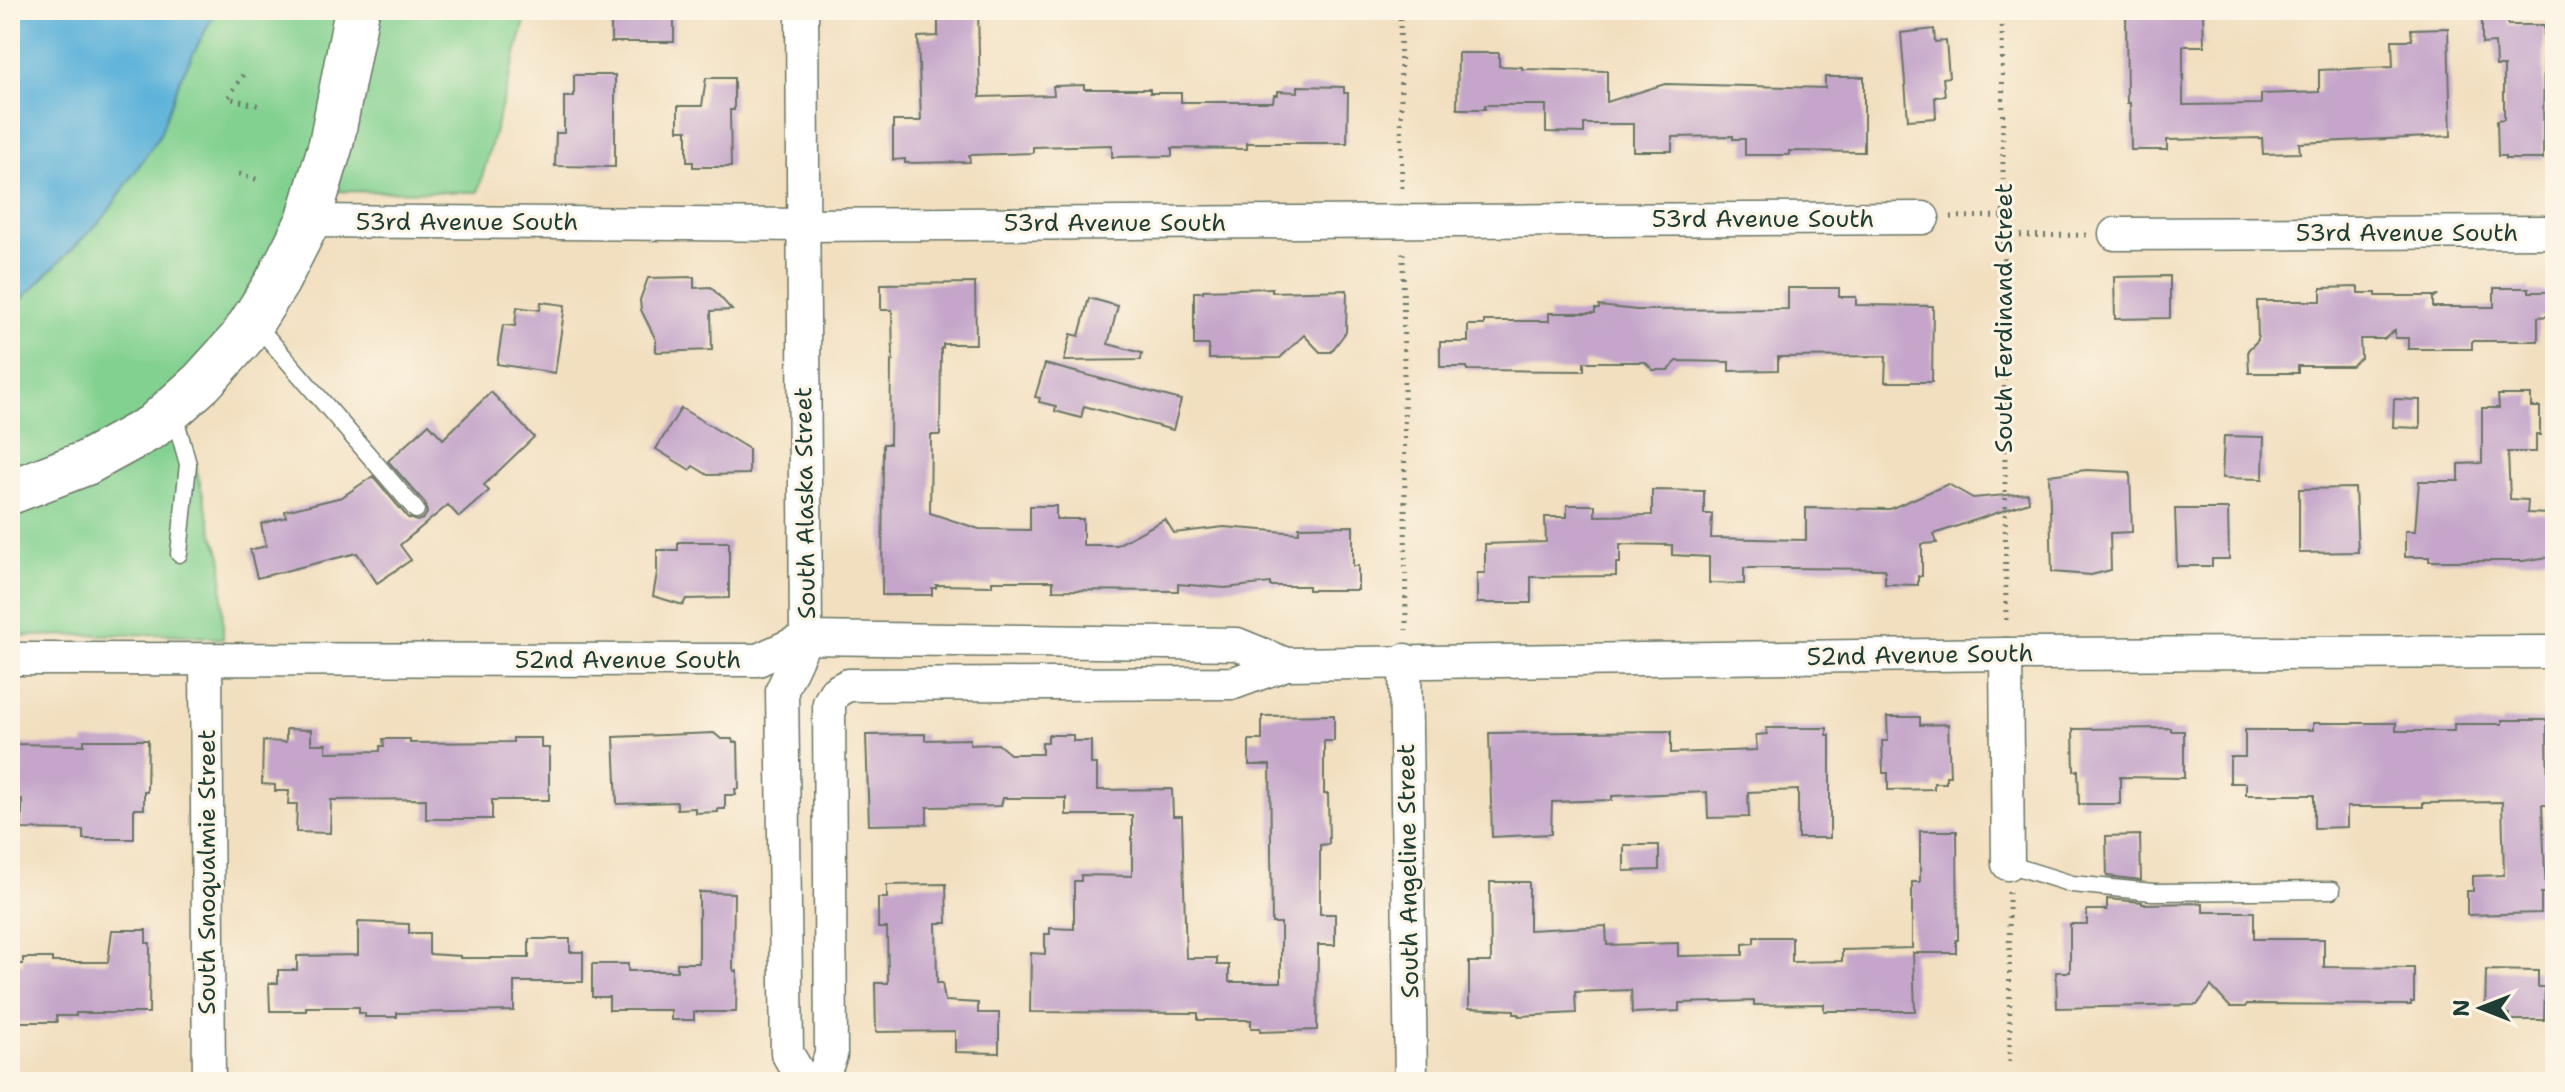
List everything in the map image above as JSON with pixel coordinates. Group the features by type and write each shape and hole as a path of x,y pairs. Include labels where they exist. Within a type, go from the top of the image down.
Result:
{"main road":[{"path":"10,492 86,463 152,427 202,382 241,339 277,282 308,221 331,144 357,10"}],"street":[{"name":"South Alaska Street","path":"802,10 806,638 782,690 787,1053 804,1082"},
{"name":"53rd Avenue South","path":"308,221 802,225 1930,218"},
{"name":"53rd Avenue South","path":"2107,234 2555,232"},
{"name":"52nd Avenue South","path":"10,659 758,660 806,638 1237,644 1286,664"},
{"name":"52nd Avenue South","path":"821,1082 831,1055 829,703 835,692 848,685 1234,683 1286,664 1406,645 2006,640 2555,652"},
{"path":"2006,640 2008,873"},
{"name":"South Angeline Street","path":"1406,645 1411,1082"},
{"name":"South Snoqualmie Street","path":"206,661 209,1082"}],"lane":[{"path":"253,321 416,510"},
{"path":"173,409 188,464 179,554"},
{"path":"2008,873 2072,884 2153,892 2332,890"}],"path":[{"path":"1400,10 1402,193"},
{"name":"South Ferdinand Street","path":"2002,10 2006,640"},
{"path":"243,75 228,98 260,106"},
{"path":"239,174 259,180"},
{"path":"1930,218 2004,216"},
{"path":"2004,236 2107,234"},
{"path":"1403,253 1406,645"},
{"path":"2008,873 2010,1063"}],"green space":[{"path":"216,10 528,10 478,192 299,191 292,216 180,405 214,538 222,556 223,639 173,634 10,636 10,311 105,216 159,136 180,79"}],"water":[{"path":"10,10 216,10 180,79 159,136 105,216 10,311"}],"building":[{"path":"611,10 674,10 674,42 611,42"},
{"path":"938,10 978,10 980,97 1054,95 1053,86 1084,85 1084,89 1150,89 1150,93 1181,93 1181,102 1273,102 1278,91 1298,92 1298,86 1344,87 1344,93 1348,93 1347,143 1247,143 1247,149 1172,148 1172,156 1112,157 1112,145 1033,147 1033,153 969,155 970,162 905,163 905,159 893,160 893,121 921,121 918,37 938,36"},
{"path":"2203,11 2204,46 2183,46 2183,105 2261,104 2261,94 2319,92 2319,70 2393,67 2392,40 2412,40 2411,29 2448,28 2451,136 2299,143 2300,153 2263,154 2262,138 2167,140 2167,150 2131,150 2126,12"},
{"path":"2482,15 2508,15 2508,25 2544,25 2543,159 2505,159 2505,156 2498,156 2497,120 2504,119 2504,66 2496,66 2495,43 2482,44"},
{"path":"1934,29 1935,42 1946,41 1949,77 1943,78 1945,96 1935,97 1936,118 1908,120 1901,33"},
{"path":"1458,53 1499,53 1499,66 1522,69 1607,71 1607,102 1665,84 1825,88 1825,77 1864,77 1864,152 1789,151 1789,155 1745,155 1745,139 1733,139 1733,136 1672,137 1672,151 1633,151 1633,124 1584,124 1584,133 1546,132 1546,105 1485,105 1485,109 1457,109"},
{"path":"574,75 615,75 615,167 555,166 556,133 564,133 564,97 574,97"},
{"path":"706,78 734,78 734,110 730,110 731,167 693,167 693,162 687,162 687,130 678,130 678,106 702,106"},
{"path":"2170,276 2170,318 2115,319 2114,277"},
{"path":"694,277 694,288 711,287 732,310 711,311 712,350 656,352 656,340 641,310 640,300 648,278"},
{"path":"975,283 976,344 943,344 941,348 940,435 931,435 930,513 979,529 1030,530 1030,506 1056,506 1056,519 1083,519 1083,545 1117,545 1165,519 1174,533 1224,527 1299,533 1299,527 1353,526 1353,566 1358,566 1358,590 1308,590 1308,586 1270,586 1270,583 1225,588 1178,584 1178,591 1053,590 1053,581 992,581 992,586 936,585 932,588 932,595 882,595 883,444 890,444 893,361 892,310 881,310 881,284"},
{"path":"2358,287 2358,293 2376,293 2376,296 2436,296 2433,307 2494,307 2494,288 2529,288 2529,292 2550,292 2550,316 2538,317 2538,341 2472,341 2472,349 2408,349 2408,338 2395,338 2395,330 2384,339 2360,339 2361,358 2351,366 2298,366 2298,373 2249,373 2248,350 2258,340 2257,301 2321,301 2321,288"},
{"path":"1272,288 1272,292 1347,290 1346,332 1331,352 1320,352 1304,335 1280,358 1209,359 1209,345 1194,345 1194,292"},
{"path":"1788,288 1839,288 1839,297 1856,297 1856,305 1933,306 1932,382 1885,382 1886,356 1778,357 1778,370 1729,371 1729,362 1677,361 1668,370 1653,370 1645,362 1584,362 1584,371 1440,367 1440,342 1468,342 1468,325 1484,325 1484,321 1549,321 1549,313 1595,313 1599,306 1637,310 1788,309"},
{"path":"1089,298 1118,306 1108,344 1142,353 1141,360 1064,361 1071,334 1079,336"},
{"path":"541,302 565,305 555,373 497,364 503,325 515,326 517,307 540,310"},
{"path":"1045,364 1181,400 1173,430 1084,406 1081,418 1055,411 1056,406 1039,402 1040,398 1035,397"},
{"path":"491,392 534,437 484,485 489,491 459,517 448,505 400,545 411,560 377,583 357,553 257,578 250,550 266,546 261,524 286,517 285,511 342,497 373,476 408,518 423,519 427,513 425,503 388,461 429,424 443,439"},
{"path":"2498,395 2531,395 2531,407 2540,407 2540,435 2536,435 2536,452 2508,452 2510,499 2528,500 2527,513 2550,514 2549,557 2523,561 2429,561 2429,557 2405,557 2405,531 2415,531 2419,481 2459,481 2459,464 2482,463 2482,408 2499,408"},
{"path":"2394,399 2420,400 2420,428 2393,427"},
{"path":"681,408 749,449 749,474 708,475 693,466 690,470 656,449"},
{"path":"2224,436 2264,437 2263,479 2222,478"},
{"path":"2086,470 2130,472 2132,532 2110,533 2111,570 2091,575 2052,572 2049,475"},
{"path":"1948,484 1973,498 2028,493 2029,502 1934,534 1937,543 1922,544 1922,576 1918,576 1918,585 1885,584 1885,569 1784,568 1744,568 1744,584 1709,583 1709,557 1672,555 1672,545 1620,544 1616,576 1531,577 1531,603 1477,603 1477,573 1485,573 1485,544 1546,542 1545,517 1567,517 1567,505 1595,505 1595,516 1652,515 1652,490 1704,491 1704,514 1712,514 1711,538 1806,540 1806,508 1890,509"},
{"path":"2355,488 2358,552 2299,553 2299,489"},
{"path":"2175,509 2228,509 2229,559 2212,559 2212,566 2177,566"},
{"path":"678,542 729,542 729,598 686,599 683,605 653,596 657,550 678,550"},
{"path":"1334,715 1334,741 1324,741 1324,794 1328,794 1329,844 1320,845 1320,914 1335,914 1335,945 1318,945 1317,1030 1260,1032 1260,1028 1251,1028 1251,1020 1198,1020 1198,1013 1030,1012 1031,953 1045,954 1045,934 1050,934 1050,928 1074,929 1074,881 1081,881 1081,875 1132,876 1132,815 1066,815 1066,798 1003,798 1001,806 927,807 927,824 869,825 866,735 925,734 925,740 970,739 970,745 998,744 1010,754 1042,754 1042,742 1048,742 1048,735 1073,735 1073,741 1091,741 1091,764 1097,764 1097,790 1172,789 1173,816 1182,816 1186,958 1217,958 1217,965 1229,965 1229,982 1281,982 1281,923 1272,923 1270,765 1249,765 1249,740 1262,740 1262,716"},
{"path":"1887,717 1920,717 1920,725 1948,724 1950,776 1946,776 1946,783 1934,783 1934,789 1888,790 1888,773 1883,773 1882,741 1888,741"},
{"path":"2502,720 2547,720 2548,805 2542,805 2546,893 2541,893 2541,913 2467,915 2467,891 2473,891 2473,876 2504,875 2502,802 2423,803 2423,807 2347,807 2347,827 2314,828 2314,795 2246,795 2246,783 2230,783 2230,757 2245,757 2245,730 2313,730 2313,723 2396,723 2396,731 2454,731 2454,724 2502,724"},
{"path":"1766,728 1827,728 1827,735 1830,735 1830,838 1798,838 1798,790 1748,792 1749,817 1708,818 1707,792 1552,802 1551,834 1492,837 1489,733 1671,731 1671,753 1757,750 1756,735 1767,734"},
{"path":"2171,728 2171,731 2184,731 2184,778 2120,777 2120,804 2079,804 2073,729"},
{"path":"286,729 311,730 311,744 326,744 326,752 380,751 380,746 384,746 383,739 410,739 410,743 513,742 513,738 541,738 541,748 549,748 549,800 492,800 492,819 426,819 426,799 331,800 330,833 296,832 297,804 288,804 289,791 275,791 275,785 262,784 263,741 286,742"},
{"path":"714,733 721,739 738,742 739,789 735,789 736,795 725,795 725,809 695,813 695,808 677,809 677,802 617,804 614,737"},
{"path":"84,740 148,740 147,792 144,792 144,809 134,809 134,839 83,839 83,830 22,829 22,799 10,799 10,744 84,745"},
{"path":"1920,831 1957,831 1958,940 1956,953 1913,953 1915,1011 1824,1011 1824,1004 1754,1005 1754,1001 1679,1003 1679,1011 1632,1013 1631,990 1575,992 1576,1013 1519,1016 1514,1014 1514,1010 1469,1008 1469,962 1491,962 1490,882 1529,882 1529,930 1606,926 1607,945 1678,943 1678,956 1743,955 1743,944 1754,943 1754,937 1792,937 1792,962 1842,961 1842,950 1912,948 1912,882 1920,882"},
{"path":"2140,835 2141,880 2107,876 2106,836"},
{"path":"1624,845 1659,845 1659,870 1624,871"},
{"path":"946,884 947,923 936,923 937,983 942,983 945,1001 978,1003 978,1013 999,1013 999,1053 955,1052 955,1031 876,1032 875,983 888,983 887,928 878,928 878,898 887,898 887,885"},
{"path":"699,892 734,893 736,1012 694,1012 694,1020 671,1020 671,1010 609,1010 609,997 592,997 592,964 628,964 628,971 677,971 677,963 699,963"},
{"path":"2107,899 2142,904 2203,903 2203,912 2254,912 2254,939 2324,939 2324,967 2414,968 2414,1002 2411,1005 2247,1004 2245,1007 2230,1007 2211,986 2197,1005 2057,1008 2056,972 2070,972 2070,924 2087,924 2087,910 2107,910"},
{"path":"358,922 409,924 409,933 429,933 429,954 460,958 529,958 529,939 570,939 570,952 583,952 583,982 514,982 514,1011 397,1013 397,1017 365,1017 365,1013 359,1013 359,1007 270,1011 269,983 278,983 278,970 297,970 297,956 358,955"},
{"path":"112,930 146,930 146,943 150,943 149,1013 76,1013 76,1016 56,1016 57,1022 16,1022 15,1008 10,1008 10,964 23,964 23,958 52,958 52,962 108,962"},
{"path":"2486,970 2538,971 2538,987 2545,987 2544,1020 2509,1020 2510,1014 2485,1013"}]}
